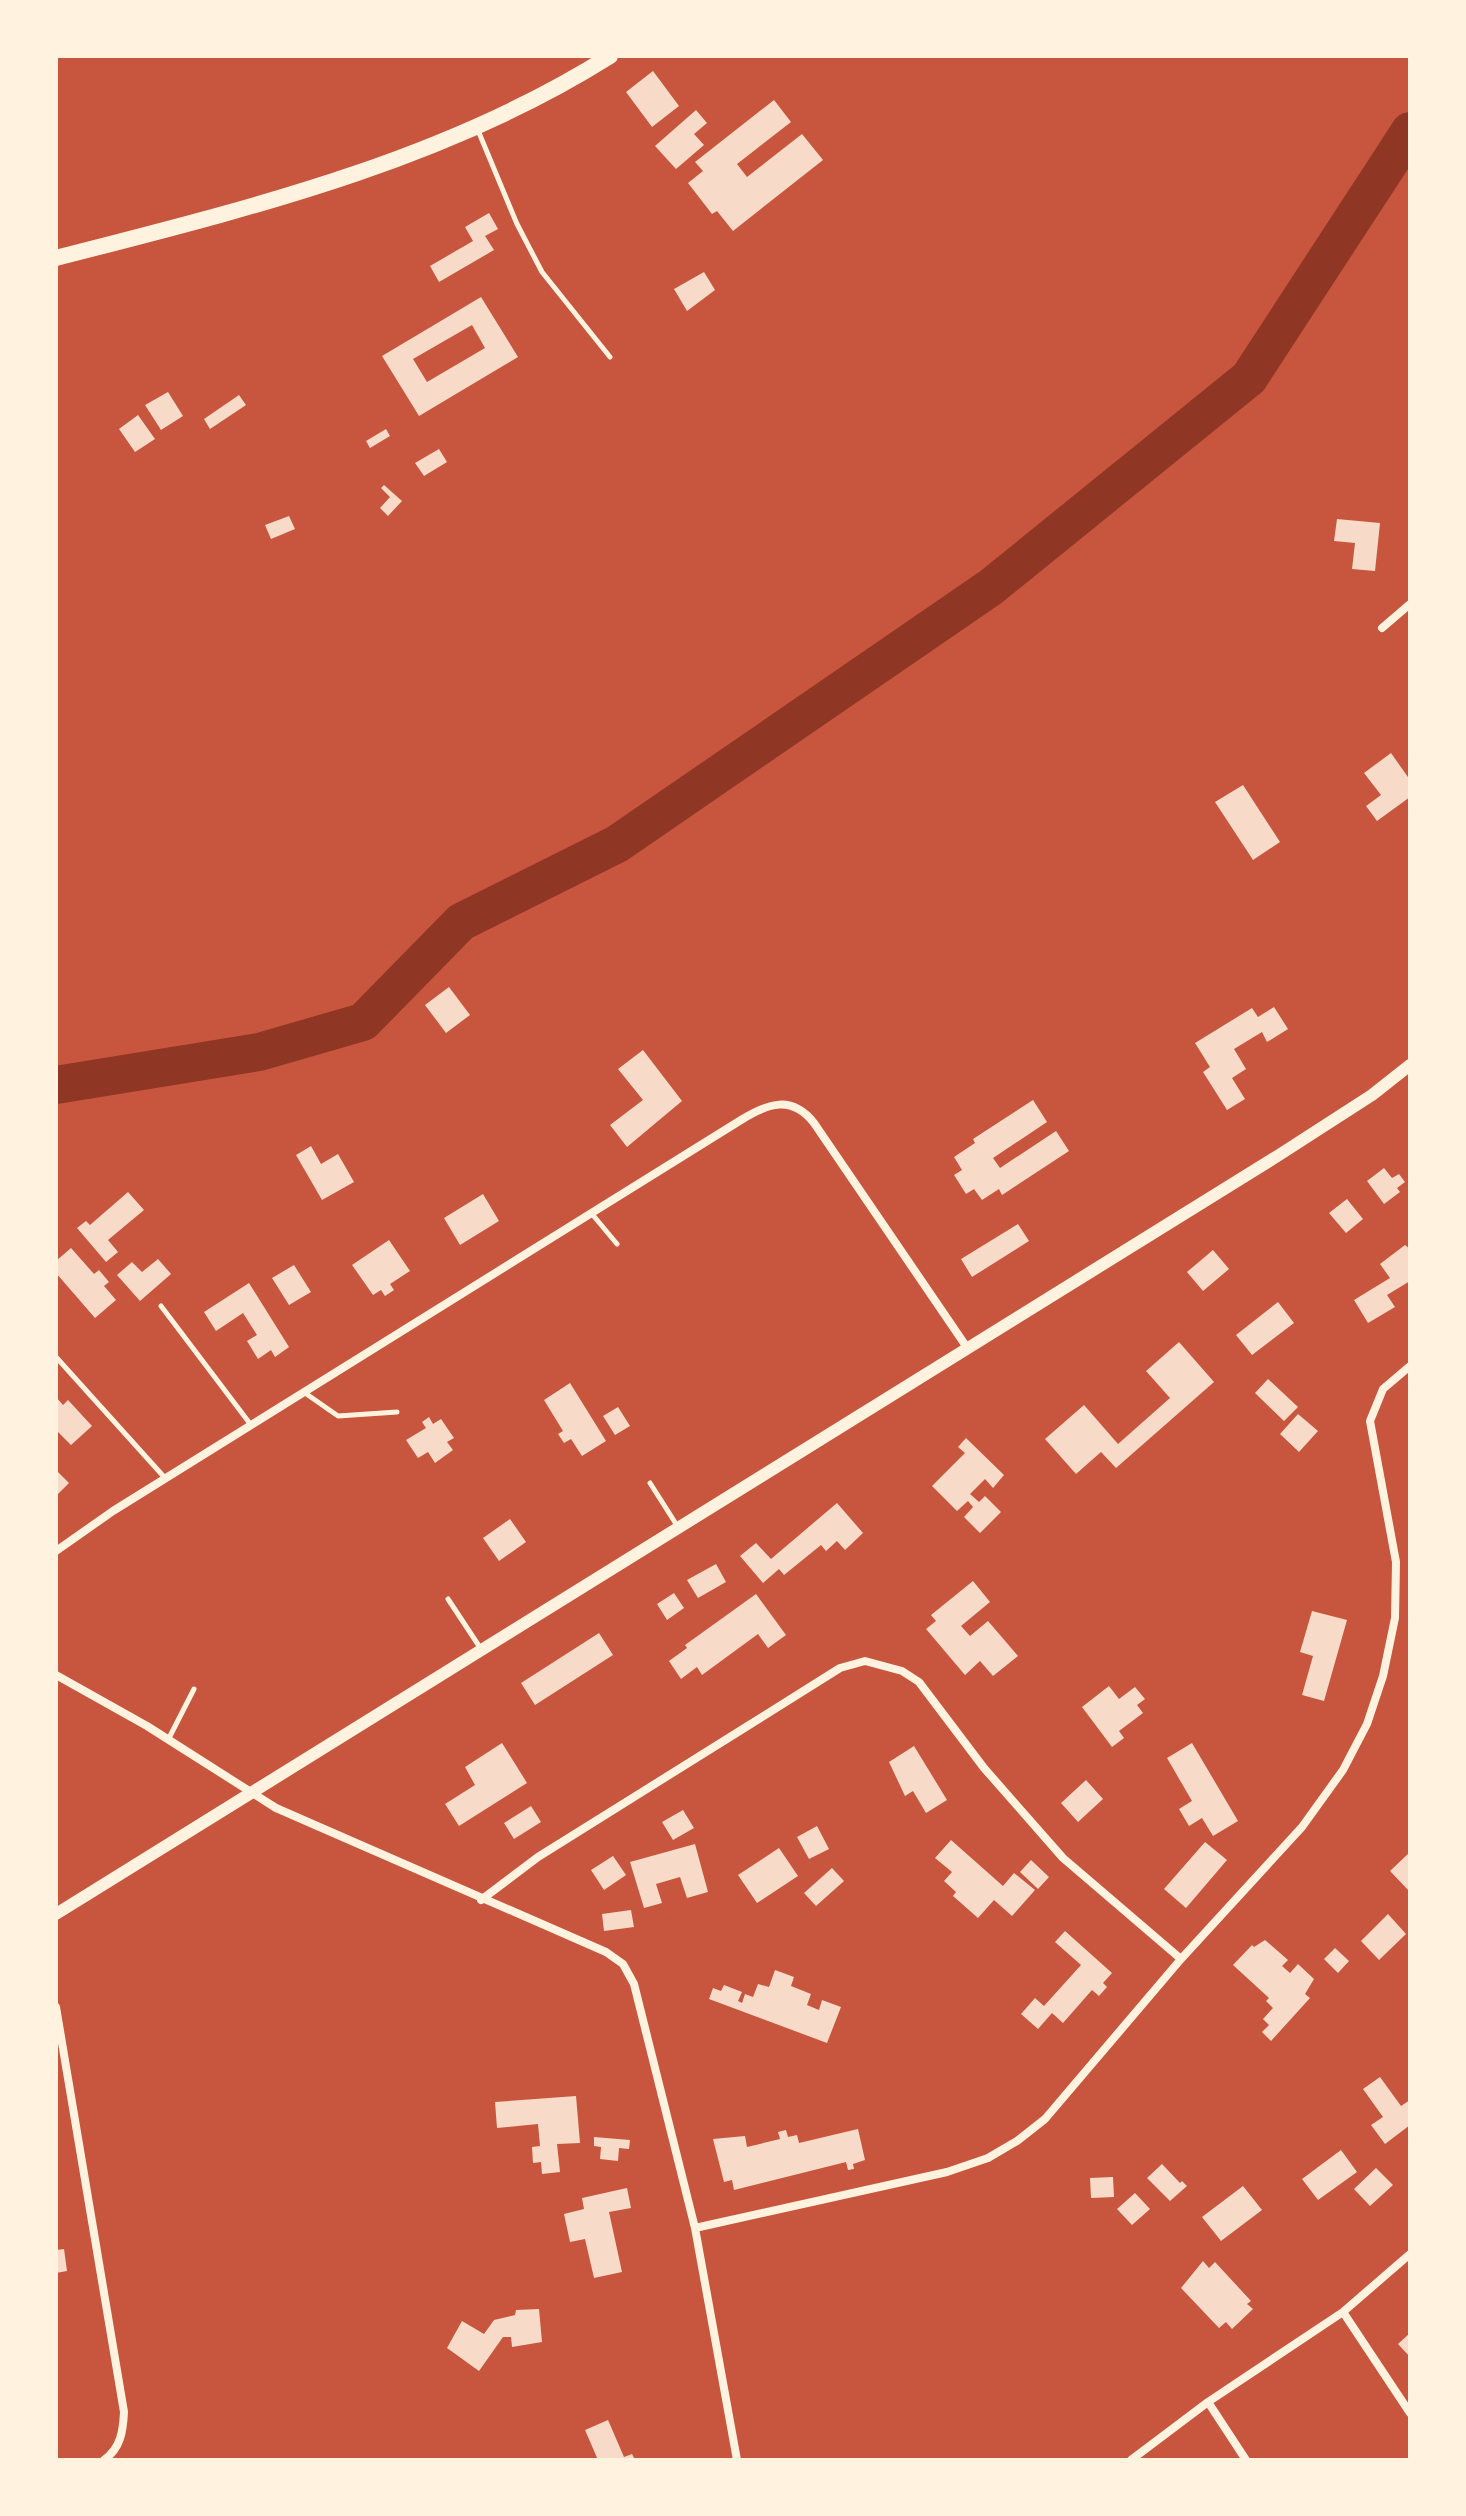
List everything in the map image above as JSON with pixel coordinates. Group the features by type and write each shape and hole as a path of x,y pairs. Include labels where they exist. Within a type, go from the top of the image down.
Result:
{"main road":[{"path":"56,258 315,188 477,127 610,56"}],"street":[{"path":"1382,628 1410,604"},
{"path":"56,1914 1279,1155 1372,1095 1410,1065"},
{"path":"56,1551 166,1479 753,1113 774,1104 798,1107 814,1123 968,1349"},
{"path":"695,2228 947,2172 998,2152 1045,2119 1181,1959 1320,1805 1367,1724 1383,1676 1397,1593 1396,1562 1370,1421 1383,1389 1410,1366"},
{"path":"481,1900 538,1857 840,1668 865,1661 902,1671 919,1682 984,1768 1063,1858 1181,1959"},
{"path":"56,1675 276,1808 606,1952 628,1971 695,2228 737,2460"},
{"path":"56,2007 124,2412 123,2435 112,2454 104,2460"},
{"path":"1131,2460 1208,2402 1343,2312 1410,2254"},
{"path":"1343,2312 1410,2413"},
{"path":"1208,2402 1246,2460"}],"lane":[{"path":"477,127 486,155 542,272 610,357"},
{"path":"592,1214 617,1244"},
{"path":"161,1306 252,1425"},
{"path":"56,1357 166,1479"},
{"path":"305,1393 338,1416 357,1418 397,1412"},
{"path":"650,1483 678,1527"},
{"path":"448,1599 482,1650"},
{"path":"168,1740 194,1689"}],"building":[{"path":"653,71 679,106 652,127 626,92"},
{"path":"774,100 791,122 737,164 747,177 802,134 823,160 733,231 717,211 712,214 688,183 703,171 695,162"},
{"path":"696,110 707,123 694,134 704,145 676,169 655,146"},
{"path":"489,213 498,229 485,236 494,250 439,282 430,266 473,241 465,227"},
{"path":"704,272 715,290 687,311 674,289"},
{"path":"481,297 518,357 419,416 382,356","holes":["472,325 485,348 427,382 413,359"]},
{"path":"168,392 183,416 161,430 145,405"},
{"path":"239,395 246,405 210,429 204,419"},
{"path":"138,415 155,439 135,452 119,429"},
{"path":"386,429 390,436 370,448 366,441"},
{"path":"439,449 447,462 424,476 415,463"},
{"path":"384,485 402,501 388,516 380,508 390,497 381,488"},
{"path":"289,516 295,529 271,539 265,525"},
{"path":"1337,519 1380,523 1375,571 1352,569 1355,543 1334,541"},
{"path":"1391,753 1410,780 1410,797 1377,821 1366,806 1381,795 1364,773"},
{"path":"1243,785 1280,842 1253,860 1215,802"},
{"path":"449,987 470,1015 446,1033 425,1005"},
{"path":"1274,1007 1288,1029 1267,1042 1262,1032 1234,1049 1246,1069 1232,1078 1245,1099 1227,1110 1203,1072 1210,1067 1195,1043 1252,1008 1258,1017"},
{"path":"643,1050 682,1101 627,1147 610,1125 643,1100 618,1069"},
{"path":"1033,1100 1047,1122 993,1158 1000,1168 1056,1131 1069,1151 1002,1195 999,1189 982,1200 974,1189 966,1194 954,1175 962,1170 954,1157 975,1143 973,1139"},
{"path":"311,1146 321,1164 338,1154 354,1182 322,1200 296,1155"},
{"path":"1384,1168 1392,1178 1399,1174 1405,1182 1397,1188 1400,1192 1384,1204 1367,1181"},
{"path":"128,1192 144,1210 108,1240 118,1252 106,1262 77,1228 86,1221 90,1225"},
{"path":"483,1194 499,1221 460,1245 444,1218"},
{"path":"1347,1199 1363,1219 1346,1233 1329,1213"},
{"path":"1018,1224 1029,1241 972,1277 961,1259"},
{"path":"389,1240 410,1271 390,1284 394,1290 385,1296 381,1290 373,1295 352,1265"},
{"path":"1405,1245 1410,1249 1410,1281 1387,1295 1395,1307 1368,1323 1354,1300 1390,1278 1380,1264"},
{"path":"71,1248 94,1274 99,1270 109,1282 104,1286 116,1300 95,1318 56,1273 56,1261"},
{"path":"1213,1250 1229,1269 1203,1291 1187,1272"},
{"path":"158,1259 171,1274 140,1301 117,1275 132,1262 142,1272"},
{"path":"294,1265 311,1292 289,1305 272,1278"},
{"path":"249,1283 289,1347 275,1357 271,1350 258,1359 247,1341 257,1335 243,1313 216,1331 204,1312"},
{"path":"1278,1302 1294,1323 1252,1355 1236,1335"},
{"path":"1179,1342 1214,1382 1116,1468 1101,1452 1076,1474 1045,1439 1084,1405 1118,1444 1170,1398 1146,1371"},
{"path":"1268,1379 1298,1407 1284,1421 1255,1393"},
{"path":"570,1383 606,1441 582,1456 571,1439 564,1443 558,1434 563,1431 544,1400"},
{"path":"56,1397 63,1405 68,1400 92,1426 71,1445 56,1430"},
{"path":"618,1407 630,1426 615,1435 603,1416"},
{"path":"1298,1414 1318,1431 1299,1452 1280,1434"},
{"path":"429,1417 433,1424 441,1419 454,1438 447,1442 453,1450 435,1463 428,1452 418,1458 406,1440 426,1428 422,1422"},
{"path":"966,1438 1004,1475 993,1488 985,1479 970,1494 979,1502 985,1496 1001,1512 980,1533 964,1517 973,1507 968,1501 957,1511 932,1486 965,1453 958,1447"},
{"path":"56,1470 69,1483 56,1496"},
{"path":"837,1503 863,1533 845,1550 837,1541 826,1551 821,1545 784,1575 779,1569 763,1583 740,1556 756,1543 771,1559"},
{"path":"510,1519 526,1542 499,1561 483,1538"},
{"path":"716,1564 726,1582 698,1598 687,1580"},
{"path":"973,1581 990,1602 961,1626 970,1636 988,1621 1018,1656 993,1676 980,1661 965,1675 926,1629 936,1621 931,1615"},
{"path":"674,1593 684,1608 667,1620 657,1604"},
{"path":"756,1594 786,1635 768,1648 758,1634 702,1675 697,1667 681,1679 669,1661 687,1648 685,1645"},
{"path":"1312,1611 1347,1620 1324,1701 1302,1695 1313,1656 1300,1652"},
{"path":"599,1633 613,1655 535,1705 521,1683"},
{"path":"1109,1686 1119,1699 1135,1687 1145,1699 1137,1705 1143,1713 1119,1731 1124,1738 1112,1747 1082,1707"},
{"path":"502,1743 527,1783 459,1826 445,1804 475,1785 465,1767"},
{"path":"1192,1743 1238,1821 1213,1836 1202,1818 1189,1826 1179,1809 1192,1801 1167,1758"},
{"path":"914,1746 947,1800 926,1813 913,1791 905,1796 889,1762"},
{"path":"1086,1780 1103,1799 1078,1822 1061,1803"},
{"path":"531,1806 541,1822 514,1839 504,1823"},
{"path":"683,1810 694,1828 673,1840 662,1822"},
{"path":"817,1826 829,1849 809,1859 797,1837"},
{"path":"951,1840 1003,1886 1014,1873 1035,1890 1012,1916 994,1900 978,1918 953,1896 956,1892 944,1881 952,1872 935,1858"},
{"path":"1205,1842 1227,1860 1186,1908 1164,1889"},
{"path":"695,1844 708,1892 687,1898 680,1877 656,1884 662,1903 644,1908 630,1862"},
{"path":"779,1848 798,1876 757,1903 738,1875"},
{"path":"1410,1852 1410,1892 1390,1871"},
{"path":"613,1856 626,1875 604,1890 591,1870"},
{"path":"1031,1860 1049,1877 1038,1889 1020,1872"},
{"path":"832,1868 844,1881 816,1906 804,1893"},
{"path":"631,1910 634,1927 604,1931 602,1914"},
{"path":"1388,1914 1406,1934 1379,1960 1361,1941"},
{"path":"1065,1931 1112,1973 1103,1983 1107,1987 1099,1996 1092,1990 1063,2023 1052,2013 1038,2029 1021,2014 1035,1998 1044,2006 1081,1965 1055,1942"},
{"path":"1265,1940 1288,1960 1282,1966 1290,1973 1298,1964 1314,1979 1305,1994 1310,1998 1271,2041 1262,2032 1269,2025 1263,2019 1273,2008 1266,2001 1269,1998 1233,1965 1252,1945 1254,1947"},
{"path":"1335,1948 1349,1961 1338,1973 1324,1959"},
{"path":"775,1970 794,1977 791,1986 811,1994 807,2005 819,2010 822,2000 841,2007 827,2043 709,1999 713,1988 721,1991 724,1985 742,1992 738,2001 742,2003 745,1994 753,1997 758,1984 769,1987"},
{"path":"1380,2077 1401,2106 1410,2100 1410,2125 1385,2144 1371,2125 1383,2117 1363,2089"},
{"path":"576,2096 580,2143 557,2144 560,2172 542,2174 541,2162 533,2163 532,2147 540,2146 538,2124 497,2128 495,2102"},
{"path":"858,2129 865,2160 853,2164 854,2169 848,2170 846,2162 734,2190 732,2180 724,2182 713,2139 745,2136 747,2147 780,2139 778,2132 786,2130 788,2137 797,2135 799,2143"},
{"path":"594,2137 630,2140 629,2149 619,2148 618,2161 600,2159 601,2147 594,2146"},
{"path":"1341,2150 1357,2172 1318,2200 1302,2179"},
{"path":"1162,2164 1187,2186 1170,2201 1147,2178"},
{"path":"1376,2168 1393,2185 1370,2206 1354,2189"},
{"path":"1113,2177 1114,2197 1091,2198 1090,2178"},
{"path":"1243,2186 1262,2210 1221,2241 1202,2217"},
{"path":"627,2188 631,2208 609,2212 622,2272 594,2278 585,2239 570,2242 564,2214 584,2209 582,2198"},
{"path":"1135,2193 1150,2209 1132,2225 1117,2209"},
{"path":"64,2249 67,2271 56,2273 56,2250"},
{"path":"1203,2261 1209,2268 1215,2262 1251,2301 1247,2304 1253,2309 1232,2329 1226,2322 1219,2328 1181,2288"},
{"path":"539,2309 542,2342 512,2347 511,2337 503,2337 479,2371 447,2348 462,2321 484,2334 494,2320 515,2315 516,2310"},
{"path":"1410,2333 1410,2357 1398,2344"},
{"path":"608,2420 624,2457 632,2454 635,2460 598,2460 585,2430"}],"waterway":[{"path":"56,1085 259,1052 363,1022 461,922 617,844 991,587 1249,378 1410,131"}]}
